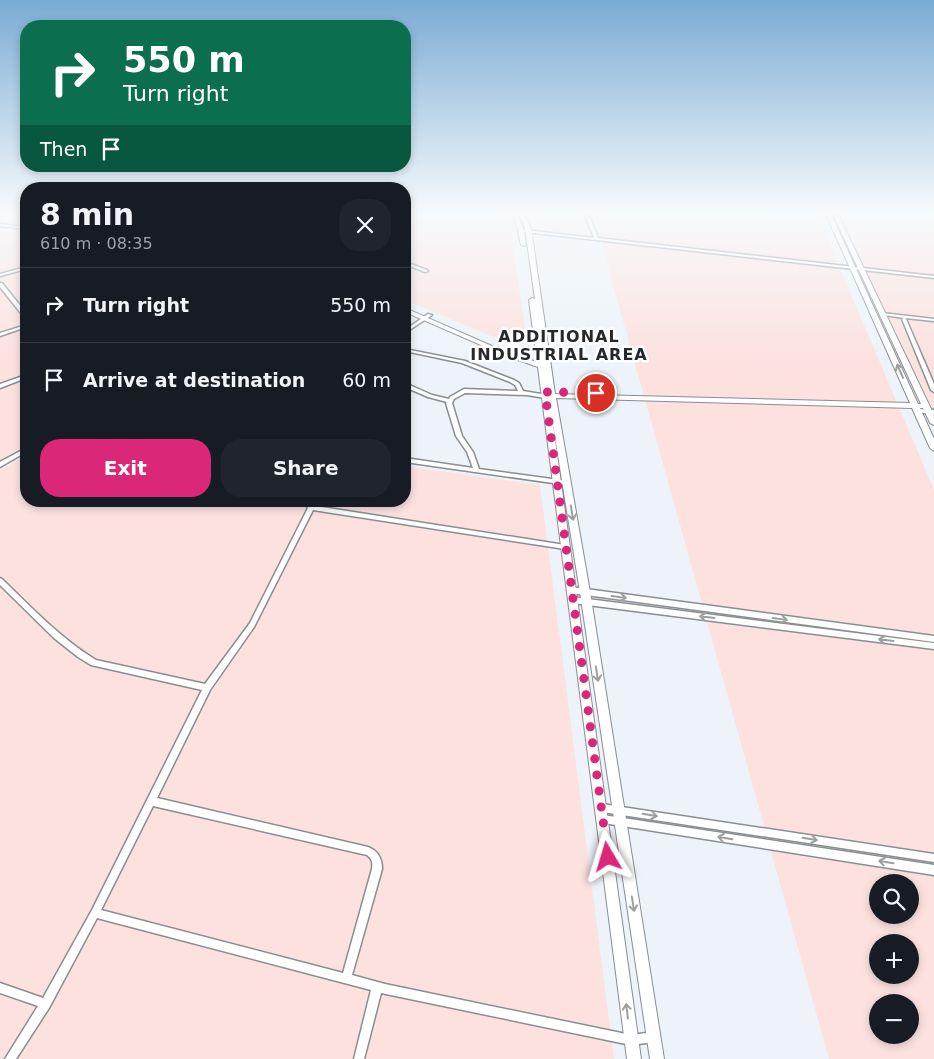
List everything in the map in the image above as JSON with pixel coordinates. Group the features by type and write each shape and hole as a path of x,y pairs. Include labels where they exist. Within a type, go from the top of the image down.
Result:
{"street":[{"path":"529,261 546,394 561,483 586,597 657,1059"},
{"path":"777,261 934,279"},
{"path":"853,261 885,316 930,412"},
{"path":"854,261 934,448"},
{"path":"411,265 426,271"},
{"path":"0,275 20,270"},
{"path":"1,287 20,309"},
{"path":"411,308 506,354 543,363"},
{"path":"411,312 427,317"},
{"path":"885,316 934,321"},
{"path":"885,316 934,321"},
{"path":"411,328 427,317"},
{"path":"904,319 934,390"},
{"path":"0,335 20,328"},
{"path":"411,351 472,364 512,381 517,384 521,393"},
{"path":"0,386 20,378"},
{"path":"411,388 451,401"},
{"path":"477,470 470,452 459,436 449,403 464,391 917,408 930,412"},
{"path":"917,408 930,412"},
{"path":"0,465 20,453"},
{"path":"411,461 561,483"},
{"path":"561,483 564,547 634,1059"},
{"path":"10,1059 45,1004 95,913 207,688 252,625 311,507"},
{"path":"330,507 564,547"},
{"path":"0,582 52,632 79,655 94,663 207,688"},
{"path":"571,595 934,646"},
{"path":"586,597 934,639"},
{"path":"151,801 368,851 373,854 377,859 377,869 346,978"},
{"path":"602,814 934,858"},
{"path":"620,816 934,870"},
{"path":"95,913 377,987 631,1040 654,1037"},
{"path":"359,1059 377,987"},
{"path":"0,988 45,1004"}],"shaded area":[{"path":"0,261 20,261 20,449 0,460"},
{"path":"411,261 515,261 527,343 508,343 411,303"},
{"path":"607,261 837,261 934,490 934,1059 829,1059"},
{"path":"862,261 934,261 934,412"},
{"path":"20,459 20,507 411,507 411,467 540,485 614,1059 0,1059 0,470"}],"district":[{"name":"ADDITIONAL INDUSTRIAL AREA","path":"559,345"}],"route":[{"path":"596,393 545,392 574,618 608,857"}]}
